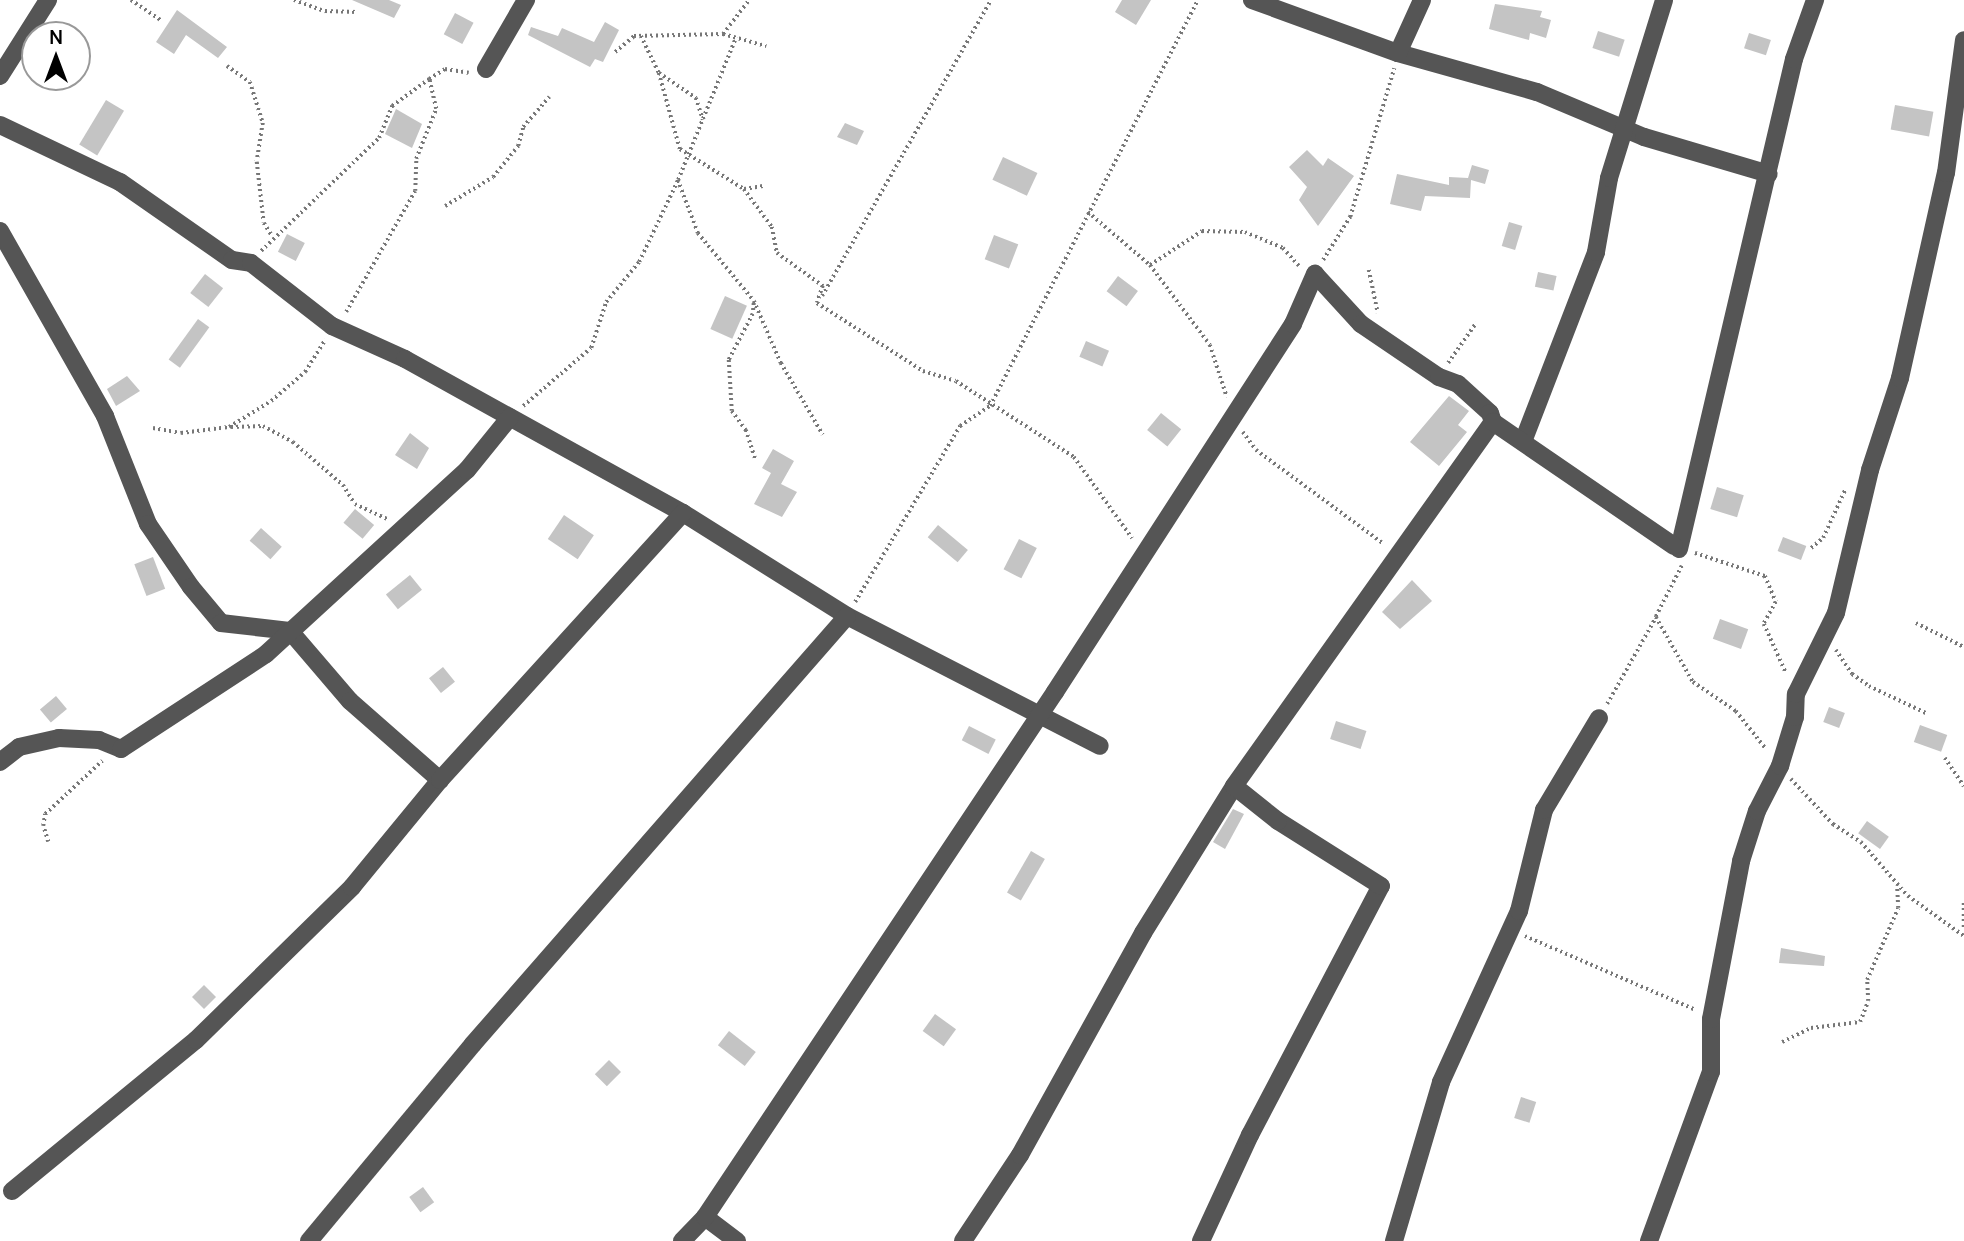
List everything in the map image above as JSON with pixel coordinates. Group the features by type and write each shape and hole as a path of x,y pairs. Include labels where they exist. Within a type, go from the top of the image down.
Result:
{"street":[{"path":"0,76 48,0"},
{"path":"486,69 526,0"},
{"path":"1252,0 1313,18 1398,52 1537,92 1623,129 1769,174"},
{"path":"1398,52 1422,0"},
{"path":"1524,439 1596,252 1623,129 1664,0"},
{"path":"682,1241 705,1217 1293,324 1315,274 1336,302 1382,339 1439,377 1458,384 1490,413 1493,422 1524,439 1676,547 1769,174 1794,59 1815,0"},
{"path":"1649,1241 1711,1072 1711,1019 1741,862 1757,811 1780,766 1795,717 1796,694 1836,613 1868,478 1900,378 1929,263 1964,40"},
{"path":"0,125 120,182 232,260 250,263 332,326 360,335 683,513 847,616 1100,746"},
{"path":"0,231 105,416 148,524 191,587 221,624 290,631 350,701 440,779"},
{"path":"0,762 19,747 60,738 99,740 121,749 266,654 344,588 467,470 510,417"},
{"path":"963,1241 1020,1155 1143,933 1234,786 1493,422"},
{"path":"12,1191 196,1040 352,887 440,779 683,513"},
{"path":"309,1241 473,1044 847,616"},
{"path":"1394,1241 1441,1082 1519,911 1544,810 1599,719"},
{"path":"1201,1241 1250,1135 1381,886 1278,821 1234,786"},
{"path":"705,1217 737,1241"}],"path":[{"path":"131,0 161,20"},
{"path":"294,0 325,11 357,12"},
{"path":"723,34 749,0"},
{"path":"817,303 991,0"},
{"path":"847,616 960,426 990,406 1198,0"},
{"path":"615,52 641,36 705,38 723,34 766,46"},
{"path":"641,36 659,73 674,137 680,149 699,165 744,189 772,227 777,253 823,286 817,303"},
{"path":"510,417 591,348 606,302 639,262 678,180 704,122 736,37"},
{"path":"1150,265 1202,231 1245,232 1283,248 1298,266 1315,274 1350,217 1398,52"},
{"path":"227,66 250,82 262,123 259,187 264,223 272,236"},
{"path":"250,263 272,236 379,138 392,106 445,69 456,68 477,76 486,69"},
{"path":"659,73 696,98 704,122"},
{"path":"229,427 271,401 305,372 332,326 342,318 415,191 416,159 436,109 429,79"},
{"path":"445,206 493,177 518,146 523,127 549,97"},
{"path":"678,180 698,233 754,301 781,363 823,435"},
{"path":"744,189 763,187"},
{"path":"1369,270 1382,339"},
{"path":"754,301 753,314 729,360 732,411 746,430 757,460"},
{"path":"817,303 923,371 956,382 1074,457 1142,553"},
{"path":"1439,377 1476,323"},
{"path":"153,428 181,433 263,426 293,442 343,485 355,505 405,527"},
{"path":"1811,548 1823,538 1847,486 1868,478"},
{"path":"1676,547 1765,576 1776,602 1764,624 1796,694"},
{"path":"1599,719 1656,617"},
{"path":"1916,623 1964,647"},
{"path":"1826,633 1852,674 1928,714"},
{"path":"48,842 43,826 45,814 121,749"},
{"path":"1945,758 1964,786"},
{"path":"1782,1042 1811,1028 1860,1021 1868,1001 1867,980 1898,908 1897,885"},
{"path":"1964,903 1964,929"},
{"path":"1510,930 1678,1000 1711,1019"}],"building":[{"path":"352,0 389,0 401,5 394,18"},
{"path":"1122,0 1151,0 1136,25 1115,12"},
{"path":"1495,4 1542,11 1540,17 1551,20 1546,38 1530,33 1529,40 1489,29"},
{"path":"177,10 227,47 218,58 186,35 174,54 156,42"},
{"path":"455,13 474,23 462,44 444,34"},
{"path":"605,22 619,30 603,62 595,59 590,67 528,35 531,27 558,36 562,28 594,42"},
{"path":"1598,31 1625,40 1619,57 1592,48"},
{"path":"1749,33 1771,40 1766,55 1744,48"},
{"path":"106,100 124,111 97,155 79,145"},
{"path":"1895,105 1933,112 1929,136 1891,130"},
{"path":"396,109 422,124 412,148 385,134"},
{"path":"845,123 864,131 857,145 837,137"},
{"path":"1307,150 1323,166 1328,158 1354,176 1318,226 1299,200 1307,187 1289,167"},
{"path":"1003,157 1037,173 1027,196 992,180"},
{"path":"1472,165 1489,170 1485,184 1471,180 1470,198 1425,196 1421,211 1390,204 1397,174 1449,185 1449,177 1468,178"},
{"path":"1509,222 1522,226 1515,250 1502,246"},
{"path":"287,234 305,243 296,261 278,252"},
{"path":"994,235 1018,244 1009,269 985,259"},
{"path":"1538,272 1557,276 1553,291 1535,287"},
{"path":"205,274 223,288 208,307 190,293"},
{"path":"1118,276 1138,291 1127,306 1107,291"},
{"path":"725,296 747,306 732,339 710,329"},
{"path":"198,319 209,327 180,368 169,359"},
{"path":"1086,341 1109,351 1102,366 1079,357"},
{"path":"127,376 140,391 116,406 107,389"},
{"path":"1449,396 1469,411 1458,425 1467,432 1439,466 1410,442"},
{"path":"1161,413 1181,429 1167,446 1147,430"},
{"path":"410,433 429,448 417,469 395,455"},
{"path":"773,449 794,461 781,484 797,492 782,517 754,504 771,473 762,468"},
{"path":"1717,487 1744,495 1737,517 1710,509"},
{"path":"355,509 374,525 363,539 343,523"},
{"path":"564,515 594,535 578,559 548,539"},
{"path":"938,525 968,550 958,562 928,537"},
{"path":"261,528 282,547 270,559 250,541"},
{"path":"1783,537 1806,546 1801,560 1778,551"},
{"path":"1019,539 1037,548 1021,578 1004,569"},
{"path":"153,557 165,589 147,596 134,564"},
{"path":"410,575 422,590 398,609 386,595"},
{"path":"1412,580 1432,601 1400,629 1382,612"},
{"path":"1720,619 1748,629 1741,649 1713,639"},
{"path":"443,667 455,682 441,693 429,678"},
{"path":"56,696 67,709 51,723 40,709"},
{"path":"1829,707 1845,713 1839,728 1823,722"},
{"path":"1336,721 1366,731 1361,749 1330,739"},
{"path":"1920,725 1947,735 1941,752 1914,742"},
{"path":"969,726 996,740 988,754 962,740"},
{"path":"1233,809 1244,814 1225,849 1213,842"},
{"path":"1867,821 1889,837 1880,849 1858,833"},
{"path":"1031,851 1045,859 1021,901 1007,893"},
{"path":"1781,948 1825,956 1824,966 1779,963"},
{"path":"204,985 216,997 204,1009 192,997"},
{"path":"935,1014 956,1029 944,1046 923,1031"},
{"path":"729,1031 756,1052 745,1066 718,1045"},
{"path":"609,1060 621,1072 607,1086 595,1074"},
{"path":"1521,1097 1536,1102 1529,1123 1514,1118"},
{"path":"423,1187 434,1202 420,1212 409,1197"}]}
